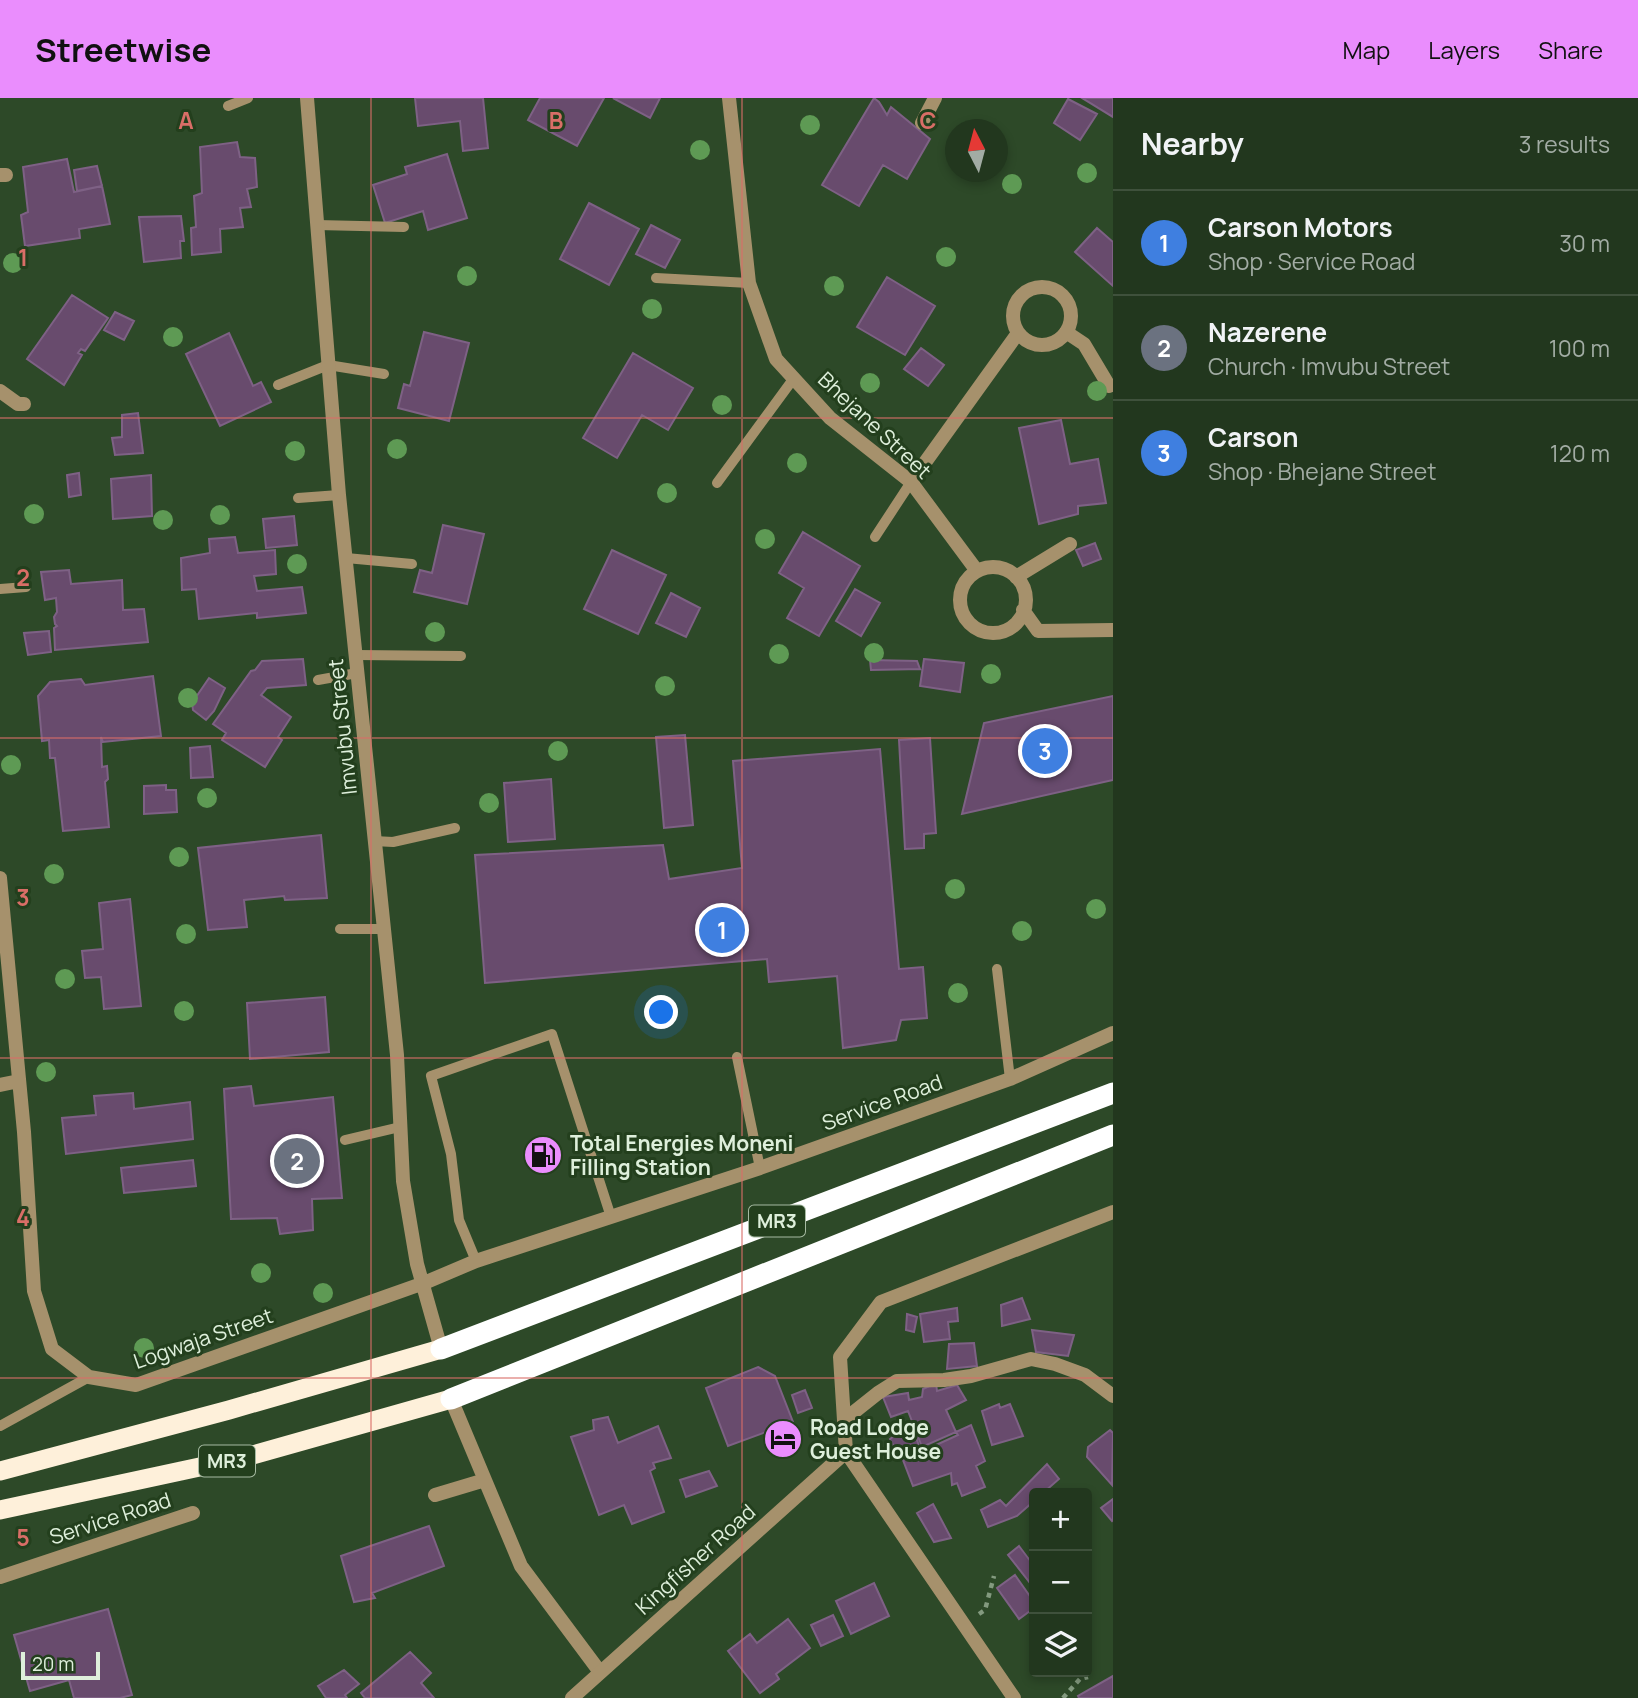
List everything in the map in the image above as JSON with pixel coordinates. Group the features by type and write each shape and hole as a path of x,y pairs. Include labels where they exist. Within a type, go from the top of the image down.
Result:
{"highway":[{"name":"MR3","path":"0,1471 229,1410 441,1349 1113,1093"},
{"name":"MR3","path":"0,1510 246,1457 451,1399 1113,1135"}],"street":[{"name":"Imvubu Street","path":"307,98 339,495 397,1055 403,1181 417,1264 441,1349"},
{"name":"Bhejane Street","path":"729,98 749,283 776,359 830,418 911,482 977,571"},
{"path":"922,122 934,98"},
{"path":"1042,286 1059,292 1066,298 1072,318 1066,332 1055,342 1035,344 1018,333 1012,316 1018,298 1033,288 1042,286"},
{"path":"1066,332 1084,344 1109,386"},
{"path":"911,482 1018,333"},
{"path":"0,391 18,404 24,404"},
{"path":"1016,577 1070,544"},
{"path":"997,568 1007,570 1016,577 1025,596 1023,610 1014,624 1006,630 984,631 974,627 961,609 962,588 968,578 977,571 997,568"},
{"path":"1023,610 1038,631 1113,630"},
{"name":"Logwaja Street","path":"0,878 6,1004 19,1081 34,1291 52,1349 89,1377 136,1385 424,1283"},
{"name":"Service Road","path":"424,1283 476,1261 760,1168 1010,1079 1113,1033"},
{"path":"0,1085 19,1081"},
{"path":"1008,1695 964,1625 846,1452 840,1357 881,1302 1113,1212"},
{"path":"844,1420 897,1381 944,1380 971,1376 1031,1359 1055,1364 1085,1376 1113,1396"},
{"path":"451,1399 521,1566 600,1672"},
{"name":"Kingfisher Road","path":"572,1698 846,1452"},
{"path":"435,1495 485,1480"},
{"name":"Service Road","path":"0,1577 193,1513"}],"lane":[{"path":"228,106 248,98"},
{"path":"317,225 404,228"},
{"path":"656,278 749,283"},
{"path":"278,385 328,365 384,374"},
{"path":"717,483 794,378"},
{"path":"874,537 911,482"},
{"path":"298,498 339,495"},
{"path":"346,558 412,564"},
{"path":"0,589 26,587"},
{"path":"356,655 461,656"},
{"path":"318,681 357,673"},
{"path":"374,841 393,842 455,828"},
{"path":"340,929 383,929"},
{"path":"997,968 1010,1079"},
{"path":"476,1261 460,1220 451,1154 431,1076 552,1034 611,1217"},
{"path":"737,1057 760,1168"},
{"path":"345,1140 400,1127"},
{"path":"0,1426 89,1377"}],"path":[{"path":"964,1625 985,1610 994,1576"},
{"path":"1063,1698 1080,1679 1088,1677"}],"building":[{"path":"415,98 483,98 488,148 463,151 460,121 418,126"},
{"path":"540,98 604,98 577,146 528,120"},
{"path":"613,98 660,98 650,118"},
{"path":"874,98 887,115 891,107 930,139 907,179 883,165 859,206 822,185"},
{"path":"1082,98 1113,98 1113,117"},
{"path":"1068,99 1097,114 1080,140 1054,123"},
{"path":"237,142 240,157 255,158 257,187 247,189 251,207 240,208 243,227 220,229 221,252 192,255 191,228 196,227 194,196 202,193 200,147"},
{"path":"447,154 467,218 428,230 423,211 385,223 373,185 407,174 405,167"},
{"path":"67,159 74,192 102,186 110,224 79,229 80,238 25,246 21,215 28,212 23,167"},
{"path":"97,166 102,186 77,191 74,170"},
{"path":"589,203 639,229 609,285 560,259"},
{"path":"181,216 184,241 180,241 181,258 144,262 139,217"},
{"path":"651,225 680,240 665,268 636,254"},
{"path":"1097,228 1113,242 1113,286 1075,252"},
{"path":"887,277 935,306 905,355 857,327"},
{"path":"72,295 108,318 85,351 81,349 78,353 82,355 64,385 27,359"},
{"path":"115,312 134,321 124,340 104,330"},
{"path":"424,332 469,343 449,421 398,408 404,384 410,386"},
{"path":"229,333 253,386 261,382 271,402 220,426 186,354"},
{"path":"921,348 944,365 928,386 904,369"},
{"path":"633,353 693,388 668,430 642,415 617,458 583,438"},
{"path":"138,413 143,453 115,455 112,438 122,437 122,415"},
{"path":"1061,420 1070,464 1098,459 1106,503 1078,506 1078,514 1039,524 1019,428"},
{"path":"79,473 81,495 69,497 67,475"},
{"path":"151,475 152,516 113,519 111,479"},
{"path":"294,516 297,545 266,548 263,519"},
{"path":"443,525 484,534 467,604 414,592 420,570 432,573"},
{"path":"803,532 860,566 819,636 787,618 804,588 779,573"},
{"path":"235,537 238,553 275,550 276,574 254,576 257,591 302,587 306,613 257,618 257,613 199,619 196,589 182,590 181,558 210,553 209,539"},
{"path":"1095,543 1101,559 1083,566 1076,550"},
{"path":"612,550 666,575 638,634 584,609"},
{"path":"69,570 71,584 122,580 123,610 144,609 148,642 55,650 56,598 45,600 41,572"},
{"path":"855,589 880,603 861,636 836,621"},
{"path":"671,593 700,608 686,637 656,623"},
{"path":"49,631 51,652 28,655 24,633"},
{"path":"303,659 306,685 267,688 261,695 291,717 278,737 282,740 265,767 222,740 226,733 213,724 251,671 262,661"},
{"path":"924,659 964,663 960,692 920,686"},
{"path":"870,660 917,661 920,669 871,670"},
{"path":"153,676 161,736 103,742 101,737 102,767 107,766 108,779 105,782 109,827 63,831 55,758 50,758 49,740 42,741 38,696 50,682 81,679 85,685"},
{"path":"209,678 225,688 214,711 206,720 193,710 192,703"},
{"path":"1113,696 1113,780 962,814 984,723"},
{"path":"685,735 693,825 664,828 656,737"},
{"path":"930,738 936,833 924,834 924,848 905,849 899,740"},
{"path":"210,746 213,777 191,778 190,748"},
{"path":"880,749 899,969 923,967 927,1018 901,1020 896,1040 843,1048 837,976 769,982 767,959 485,983 475,855 663,845 669,879 742,868 733,761"},
{"path":"551,779 555,839 508,842 504,783"},
{"path":"166,785 166,790 176,790 177,812 144,814 144,786"},
{"path":"321,835 327,898 285,900 284,896 244,900 247,927 208,930 198,848"},
{"path":"130,899 141,1006 104,1009 101,977 85,978 82,951 103,949 99,903"},
{"path":"325,997 329,1052 250,1059 247,1003"},
{"path":"251,1086 254,1106 333,1097 342,1198 312,1199 313,1230 280,1234 277,1218 231,1219 224,1089"},
{"path":"133,1093 134,1109 190,1102 193,1139 66,1154 62,1118 96,1115 94,1096"},
{"path":"193,1160 196,1186 124,1193 121,1168"},
{"path":"1022,1298 1030,1319 1002,1326 1001,1305"},
{"path":"957,1308 958,1321 948,1322 950,1339 924,1342 920,1314"},
{"path":"907,1314 917,1317 914,1332 906,1330"},
{"path":"1032,1330 1074,1335 1068,1356 1036,1352"},
{"path":"974,1343 977,1366 947,1369 949,1344"},
{"path":"758,1367 775,1376 793,1422 728,1446 706,1388"},
{"path":"936,1383 937,1391 957,1385 966,1400 946,1410 956,1432 922,1447 908,1411 891,1417 883,1397 908,1393 909,1400 922,1397 923,1389"},
{"path":"805,1390 812,1408 798,1413 792,1395"},
{"path":"999,1404 1000,1408 1010,1404 1023,1436 992,1445 982,1411"},
{"path":"608,1417 618,1443 658,1426 671,1458 653,1463 655,1468 650,1471 664,1512 632,1524 624,1505 599,1515 571,1437 594,1430 593,1420"},
{"path":"912,1425 920,1449 899,1457 890,1439 894,1436 891,1432"},
{"path":"971,1425 985,1461 976,1466 985,1487 962,1496 957,1483 952,1485 951,1473 913,1486 903,1460 958,1435 956,1432"},
{"path":"1110,1430 1113,1433 1112,1485 1087,1457 1088,1447"},
{"path":"1047,1464 1059,1479 1049,1488 1029,1488 1029,1505 1017,1516 988,1527 981,1510 1000,1500 1006,1506"},
{"path":"709,1471 717,1486 686,1497 680,1480"},
{"path":"1113,1499 1113,1520 1112,1521 1101,1508"},
{"path":"933,1504 951,1538 934,1542 917,1513"},
{"path":"429,1526 444,1566 372,1593 375,1598 354,1602 341,1556"},
{"path":"1019,1546 1029,1559 1029,1582 1008,1555"},
{"path":"1015,1575 1029,1595 1029,1612 1019,1619 997,1588"},
{"path":"874,1583 889,1616 851,1634 836,1601"},
{"path":"108,1609 132,1695 120,1698 74,1698 69,1680 30,1691 14,1635"},
{"path":"833,1615 843,1636 821,1646 811,1625"},
{"path":"788,1619 810,1648 776,1674 779,1679 760,1693 728,1651 750,1634 757,1643"},
{"path":"410,1652 431,1673 421,1683 434,1698 365,1698 361,1693"},
{"path":"344,1670 359,1684 345,1695 347,1698 326,1698 318,1686"},
{"path":"1113,1676 1113,1698 1079,1698 1078,1696"}],"place":[{"name":"Carson","path":"1045,751"},
{"name":"Carson Motors","path":"722,930"},
{"name":"Total Energies Moneni Filling Station","path":"543,1155"},
{"name":"Nazerene","path":"297,1161"},
{"name":"Road Lodge Guest House","path":"783,1439"}]}
